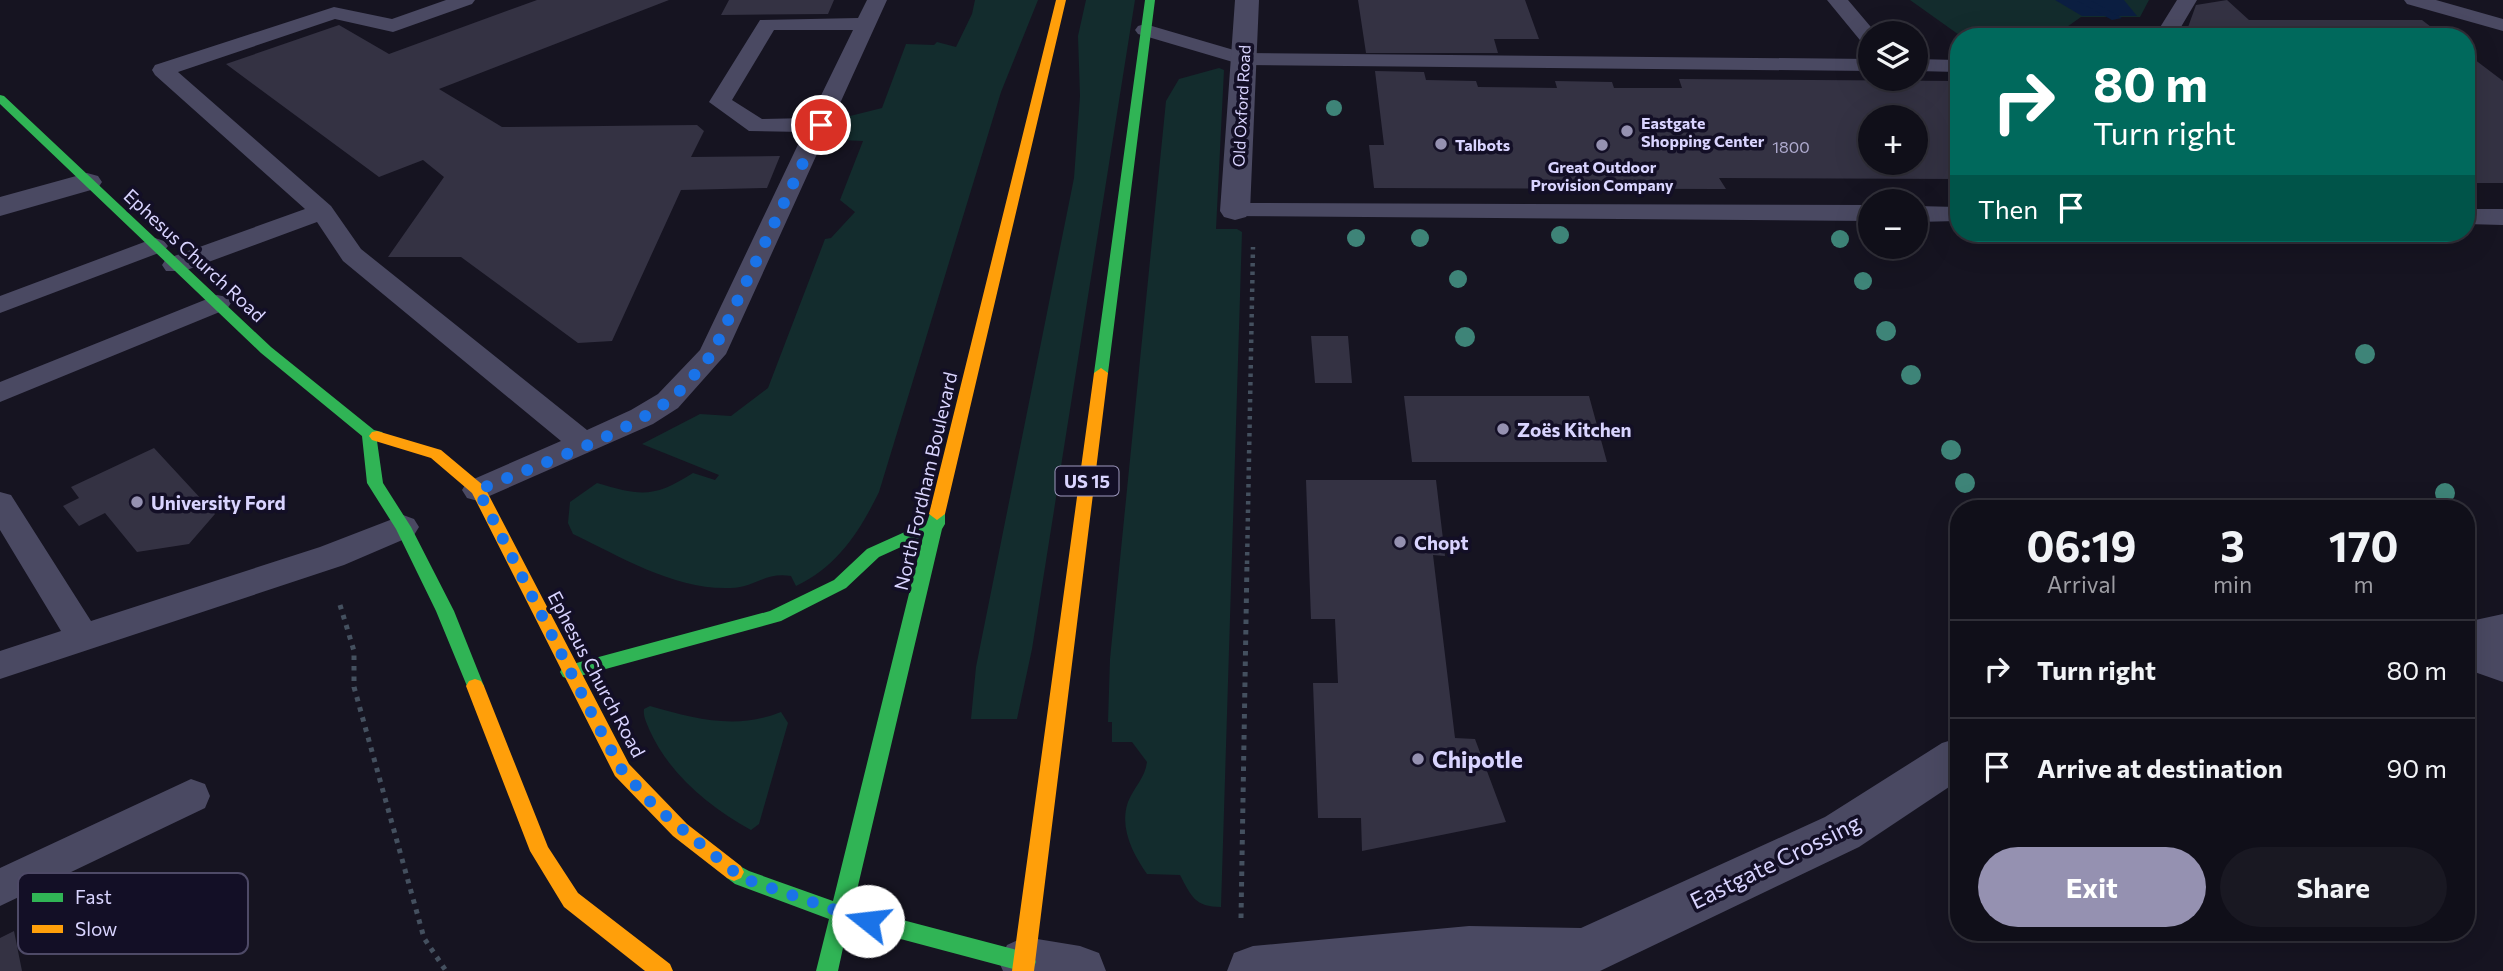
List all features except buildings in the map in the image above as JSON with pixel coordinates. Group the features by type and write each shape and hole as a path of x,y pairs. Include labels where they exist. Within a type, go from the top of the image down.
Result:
{"main road":[{"name":"North Fordham Boulevard","path":"827,971 937,524 1061,0"},
{"name":"US 15","path":"1024,966 1150,0"},
{"name":"Ephesus Church Road","path":"1,99 266,350 369,435 436,454 478,490 569,672 622,770 680,830 742,878 842,914 1024,966"},
{"path":"369,435 375,483 402,527 445,611 540,851 571,900 663,971"},
{"path":"569,672 775,616 840,584 873,553 937,524"}],"street":[{"name":"Old Oxford Road","path":"1235,211 1247,0"},
{"path":"0,207 88,182"},
{"path":"2475,637 2503,630"},
{"path":"2475,654 2503,665"},
{"name":"Eastgate Crossing","path":"1247,952 1469,950 1571,962 1842,832 1950,762"},
{"path":"1024,966 1080,971"}],"lane":[{"path":"466,0 393,26 334,13 163,70 322,211 352,255 585,444"},
{"path":"1837,0 1858,25"},
{"path":"2169,28 2183,1 2187,0"},
{"path":"2414,0 2503,25"},
{"path":"478,490 585,444 668,401 712,354 872,12"},
{"path":"821,125 757,126 720,102 767,24 872,12"},
{"path":"1145,30 1243,59 1858,65"},
{"path":"1928,65 1950,66"},
{"path":"174,265 322,211"},
{"path":"1235,211 1858,214"},
{"path":"1928,214 1950,214"},
{"path":"2475,217 2503,217"},
{"path":"0,305 155,246"},
{"path":"0,393 218,303"},
{"path":"0,503 82,636"},
{"path":"0,665 332,556 402,527"},
{"path":"31,873 191,796"},
{"path":"0,888 18,879"}],"path":[{"path":"1235,211 1254,231 1247,952"},
{"path":"340,605 354,651 354,687 421,925 425,938 446,971"}],"green space":[{"path":"975,0 1038,0 1001,92 879,492 846,546 824,569 796,586 791,576 781,575 730,588 689,584 669,578 629,562 573,534 568,523 570,502 597,483 647,492 668,487 693,473 715,480 719,475 642,444 700,414 731,416 768,388 825,239 831,238 855,212 840,200 863,141 840,140 850,116 882,108 906,44 934,45 937,42 956,47 972,14"},
{"path":"1086,0 1135,0 1032,649 1017,719 971,719 976,667 1074,178 1080,96 1078,36"},
{"path":"1910,0 2149,0 2140,17 2081,17 2065,28 1950,28"},
{"path":"1219,68 1224,70 1216,229 1237,229 1242,232 1221,907 1205,905 1195,899 1180,875 1147,874 1142,866 1132,849 1125,821 1128,802 1147,762 1132,742 1112,742 1112,722 1108,722 1110,659 1166,101 1179,79"},
{"path":"650,706 716,721 748,720 781,712 788,723 759,824 751,830 691,787 657,745 645,719 644,709"}],"water":[{"path":"2055,0 2124,0 2137,16 2082,16"}],"waterway":[{"path":"2082,0 2116,18"}],"traffic: fast":[{"path":"1101,373 1150,0"},
{"path":"0,98 266,350 369,434 377,436"},
{"path":"369,434 375,483 403,527 445,611 475,686"},
{"path":"827,971 937,514"},
{"path":"569,672 775,616 840,584 873,553 937,524"},
{"path":"734,872 742,878 842,914 1025,962"}],"traffic: slow":[{"path":"937,514 1061,0"},
{"path":"1023,971 1101,373"},
{"path":"377,436 436,454 478,490 622,770 680,830 734,872"},
{"path":"475,686 540,851 571,900 662,971"}],"place":[{"name":"Eastgate Shopping Center","path":"1627,131"},
{"name":"Talbots","path":"1441,144"},
{"name":"Great Outdoor Provision Company","path":"1602,145"},
{"name":"Zoës Kitchen","path":"1503,429"},
{"name":"University Ford","path":"137,502"},
{"name":"Chopt","path":"1400,542"},
{"name":"Chipotle","path":"1418,759"}],"route":[{"path":"821,125 712,354 687,383 668,401 642,417 478,490 569,672 622,770 654,806 680,830 742,878 868,921"}]}
